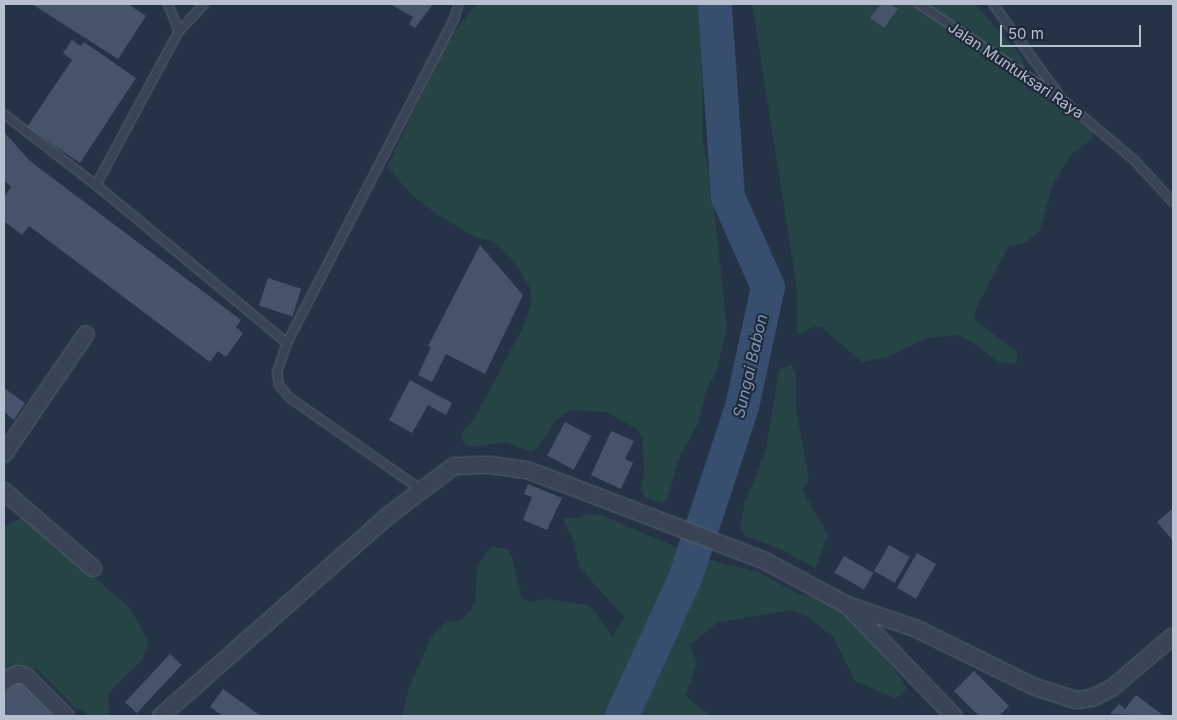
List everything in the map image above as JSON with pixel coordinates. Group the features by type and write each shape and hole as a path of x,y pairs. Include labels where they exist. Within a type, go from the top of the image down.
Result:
{"street":[{"path":"4,454 86,334"},
{"path":"161,716 389,515 454,466 490,465 527,470 765,562 846,606 909,626 1035,687 1076,700 1092,698 1112,688 1173,636"},
{"path":"4,490 93,568"},
{"path":"846,606 954,716"},
{"path":"4,681 18,674 27,677 66,716"}],"lane":[{"path":"168,4 179,31"},
{"path":"96,185 179,31 204,4"},
{"path":"423,491 288,397 279,385 276,372 287,344 454,19 459,4"},
{"name":"Jalan Muntuksari Raya","path":"919,4 1062,98 1134,160 1173,202"},
{"path":"993,4 1062,98"},
{"path":"4,114 96,185 287,344"}],"green space":[{"path":"475,4 698,4 703,54 702,136 713,198 727,328 716,373 707,388 698,424 680,455 666,503 645,498 641,489 644,471 642,436 637,429 606,412 570,410 557,419 539,447 531,452 507,442 477,447 468,446 461,440 463,431 475,418 525,323 531,305 530,288 517,266 492,241 475,237 434,212 414,197 387,167 445,45"},
{"path":"752,4 975,4 1023,58 1027,89 1052,99 1093,131 1092,139 1071,155 1052,187 1040,231 1025,243 1008,247 976,309 974,320 1018,352 1016,364 996,361 977,345 957,335 927,338 888,357 862,362 821,327 813,327 797,335 797,289"},
{"path":"792,365 796,375 796,409 809,479 802,489 828,535 816,568 778,548 744,536 740,526 745,502 766,450 779,369"},
{"path":"587,514 604,516 699,557 758,572 801,595 818,598 841,609 866,631 902,680 906,687 903,695 895,698 855,681 833,637 805,615 789,610 717,623 690,645 697,663 686,696 710,716 402,716 409,688 432,635 445,623 463,619 475,604 477,567 491,546 508,549 512,557 522,599 530,602 547,599 586,605 593,609 613,638 624,617 579,567 574,541 562,518 579,518"},
{"path":"23,517 129,607 146,636 148,644 142,660 108,693 110,716 88,716 83,710 75,708 37,669 21,667 4,673 4,527"}],"building":[{"path":"32,4 128,4 146,16 118,59"},
{"path":"390,4 433,4 415,28 409,24 413,17"},
{"path":"881,4 890,4 898,9 884,28 870,18"},
{"path":"72,40 81,46 84,42 136,78 80,163 27,127 72,60 63,53"},
{"path":"4,132 30,161 241,320 236,327 243,333 226,357 218,351 210,362 29,226 22,235 4,221 4,197 11,187 4,180"},
{"path":"480,245 523,295 485,374 446,354 432,382 418,375 431,347 428,346"},
{"path":"268,278 301,289 292,316 259,306"},
{"path":"410,380 452,403 446,415 428,405 412,433 389,420"},
{"path":"4,388 25,403 14,420 4,412"},
{"path":"565,422 591,436 574,470 547,456"},
{"path":"611,431 634,441 625,459 633,463 621,489 591,475"},
{"path":"528,484 562,498 547,530 523,520 532,497 524,494"},
{"path":"1173,508 1173,541 1157,522"},
{"path":"889,545 910,557 895,583 874,571"},
{"path":"917,553 936,564 916,599 897,588"},
{"path":"844,556 873,573 864,589 834,572"},
{"path":"170,654 182,665 137,713 125,702"},
{"path":"974,671 1009,706 999,716 979,716 954,691"},
{"path":"20,676 61,716 4,716 4,693"},
{"path":"223,689 261,716 223,716 210,707"},
{"path":"1136,695 1164,716 1110,714 1119,704 1125,709"}],"waterway":[{"name":"Sungai Babon","path":"622,716 686,576 742,407 768,287 728,197 715,4"}]}
